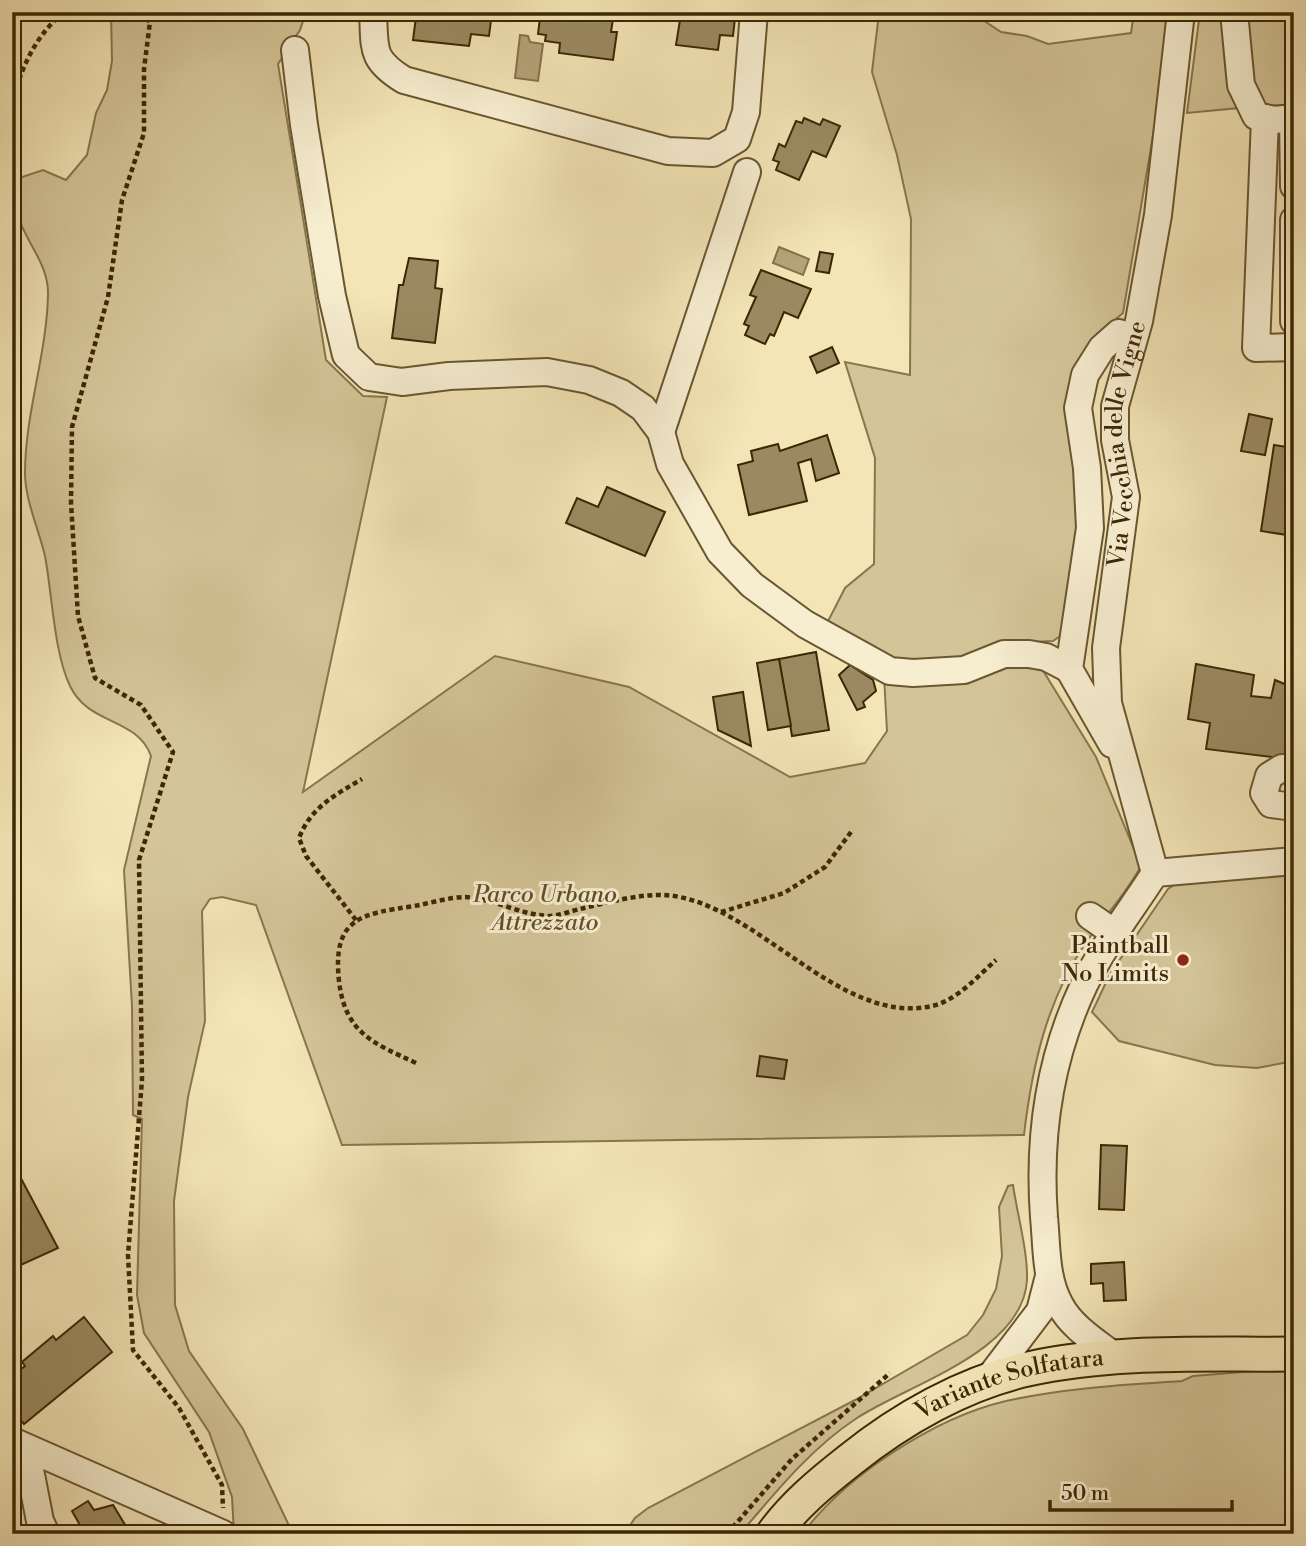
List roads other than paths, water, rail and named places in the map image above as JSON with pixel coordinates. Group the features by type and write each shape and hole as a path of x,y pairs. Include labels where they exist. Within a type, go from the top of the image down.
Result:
{"main road":[{"name":"Variante Solfatara","path":"773,1534 822,1482 873,1441 938,1403 986,1382 1056,1365 1118,1359 1294,1354"}],"street":[{"path":"373,12 375,57 383,67 404,80 668,151 713,153 737,139 746,112 754,12"},
{"name":"Via Vecchia delle Vigne","path":"1155,873 1108,703 1105,648 1126,497 1115,440 1115,406 1139,321 1158,215 1181,12"},
{"path":"1234,12 1241,85 1256,116 1293,118 1294,187"},
{"path":"295,50 304,125 330,282 346,355 369,377 402,382 449,376 547,372 589,380 621,393 643,408 661,432 670,464 720,552 752,586 805,624 890,671 914,673 964,670 1004,654 1046,657 1069,669 1094,717 1127,765"},
{"path":"1265,118 1255,348 1294,347"},
{"path":"661,432 747,172"},
{"path":"1294,220 1294,321"},
{"path":"1069,669 1090,528 1087,468 1078,408 1085,375 1102,348 1119,333"},
{"path":"1294,768 1282,768 1269,776 1264,793 1271,804 1294,807"},
{"path":"1056,1365 1041,1175 1046,1101 1059,1043 1085,982 1155,873 1294,861"},
{"path":"1090,916 1116,934"},
{"path":"1050,1309 1118,1359"},
{"path":"986,1382 1050,1309"},
{"path":"19,1445 223,1528"},
{"path":"19,1445 46,1534"}],"place":[{"name":"Paintball No Limits","path":"1183,960"}],"park label":[{"name":"Parco Urbano Attrezzato","path":"545,909"}]}
